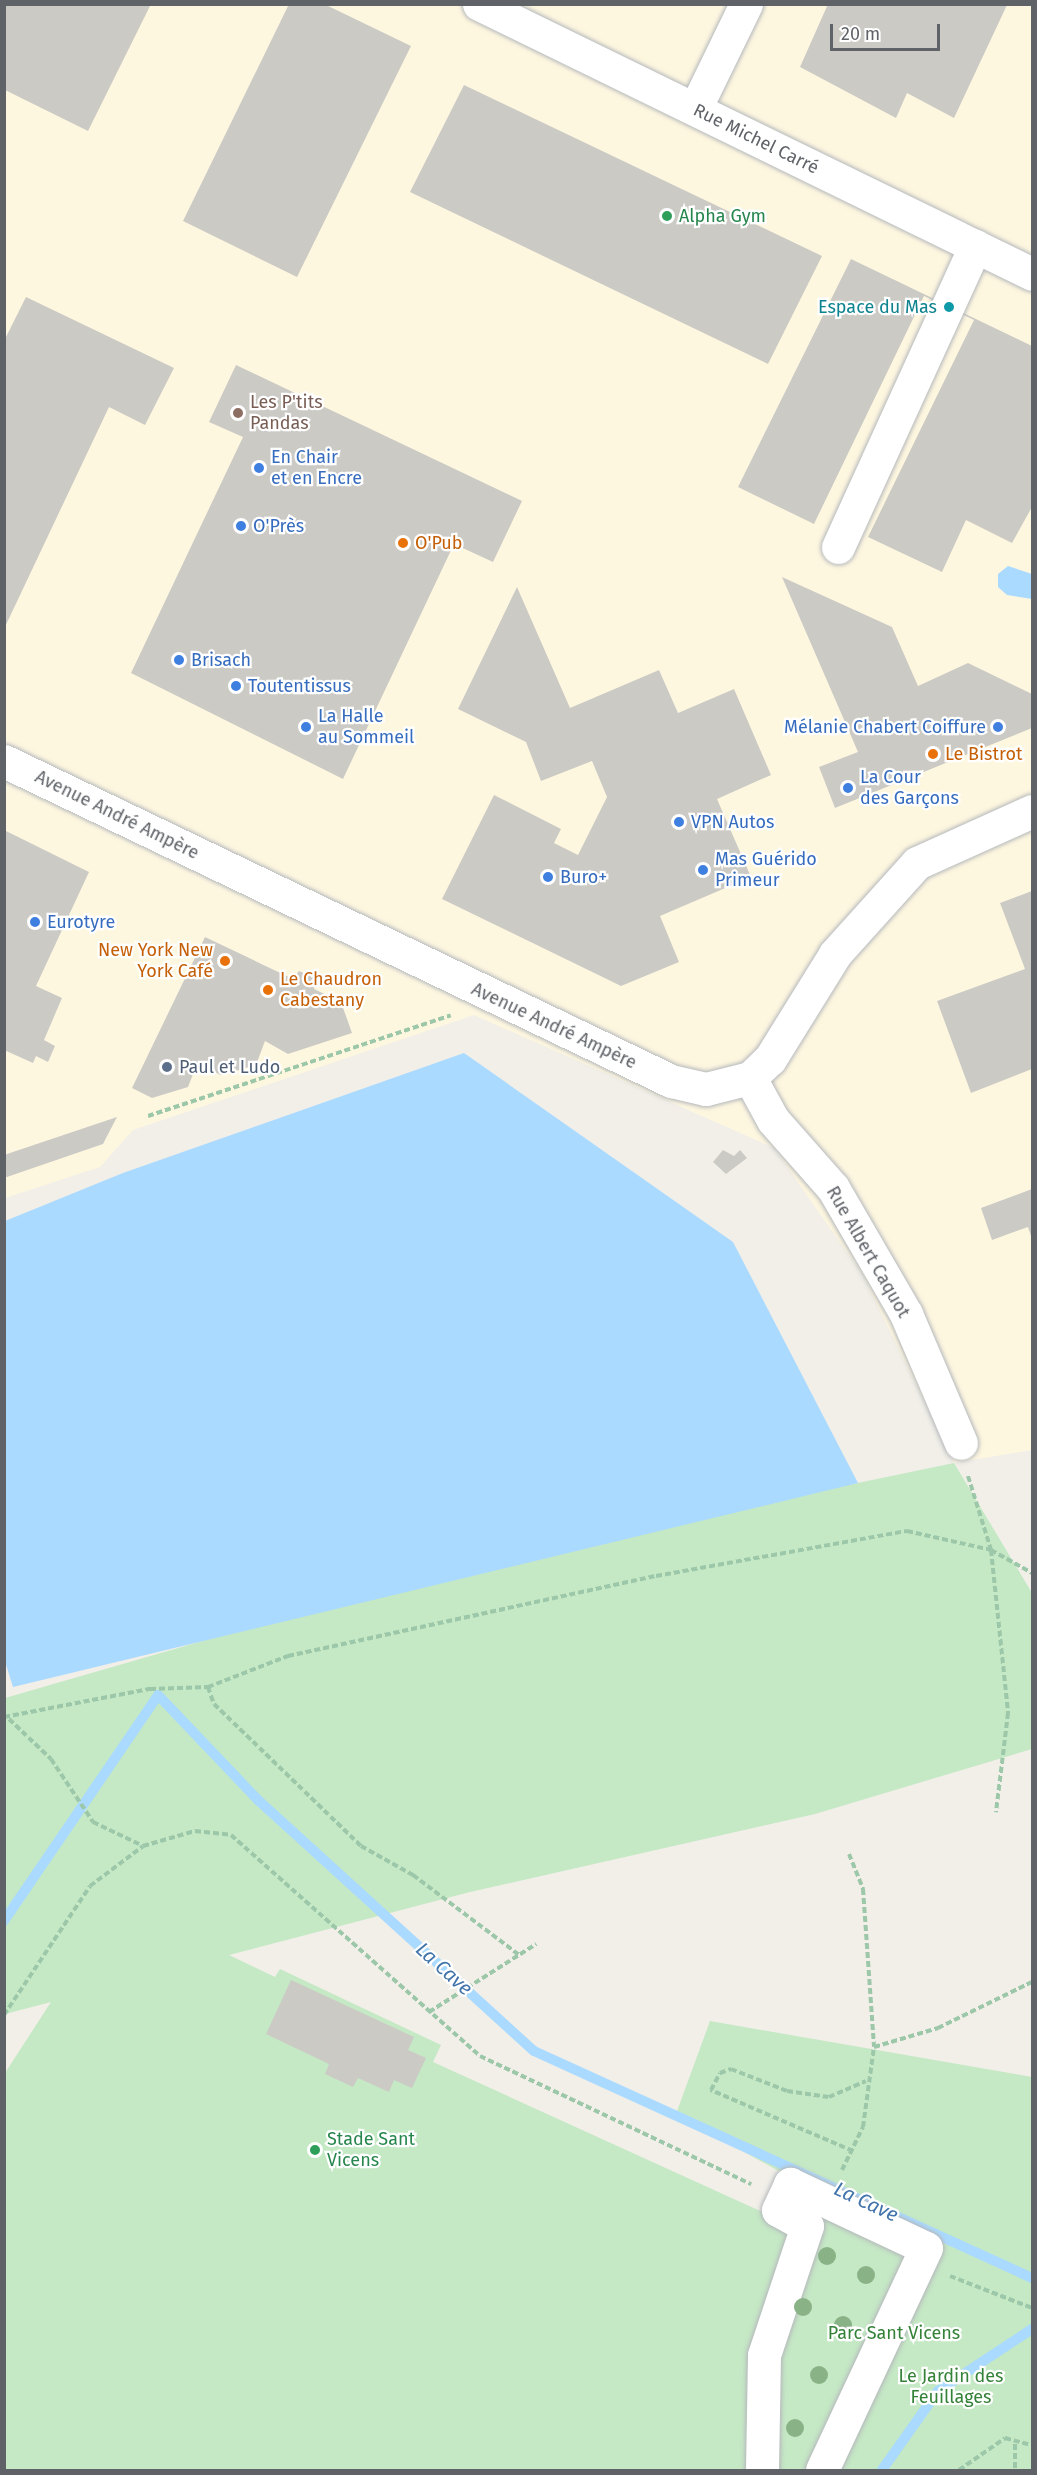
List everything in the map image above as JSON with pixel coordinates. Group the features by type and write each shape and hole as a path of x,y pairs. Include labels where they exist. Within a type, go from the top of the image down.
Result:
{"street":[{"name":"Rue Michel Carré","path":"480,4 1032,274"},
{"path":"695,109 746,4"},
{"path":"838,547 975,246"},
{"name":"Avenue André Ampère","path":"4,761 670,1081 706,1089 750,1078"},
{"path":"750,1078 797,1023 835,954 917,862 1032,811"},
{"name":"Rue Albert Caquot","path":"750,1078 773,1120 838,1197 906,1314 961,1443"},
{"path":"762,2470 764,2355 807,2226 778,2210 790,2184 926,2248 822,2470"}],"path":[{"path":"148,1116 498,999"},
{"path":"961,1443 991,1550 1008,1713 996,1812"},
{"path":"7,1718 65,1701 150,1689 208,1687 288,1656 656,1576 907,1531 991,1550 1032,1573"},
{"path":"208,1687 214,1704 360,1846 413,1875 519,1955"},
{"path":"7,1718 51,1759 93,1822 143,1846"},
{"path":"4,2015 90,1886 143,1846 195,1832 231,1834 480,2056 784,2198"},
{"path":"841,2173 863,2127 866,2081 874,2047 863,1889 849,1854"},
{"path":"429,2012 536,1944"},
{"path":"874,2047 938,2028 1032,1982"},
{"path":"853,2151 711,2090 720,2073 731,2069 787,2091 829,2097 866,2081"},
{"path":"918,2264 1032,2308"},
{"path":"959,2470 1005,2438 1014,2444 1032,2445"},
{"path":"1014,2444 1015,2470"}],"shaded area":[{"path":"4,5 1032,5 1032,1450 954,1463 862,1274 774,1148 474,1015 133,1130 100,1167 5,1198"}],"green space":[{"path":"954,1463 1032,1593 1032,1749 815,1814 470,1892 229,1955 275,1977 280,1969 441,2045 433,2062 793,2226 811,2189 676,2114 710,2021 1032,2077 1032,2470 5,2470 5,2073 51,2002 5,2014 5,1698 244,1629 800,1495"}],"water":[{"path":"1008,566 1032,574 1032,599 1007,595 998,587 998,574"},
{"path":"464,1053 733,1242 858,1483 13,1687 4,1658 5,1221 123,1173"}],"building":[{"path":"5,4 151,4 88,131 5,90"},
{"path":"289,4 324,4 411,46 297,277 183,221"},
{"path":"828,4 1015,4 1007,5 954,118 907,93 896,118 800,67"},
{"path":"464,85 822,256 768,364 410,192"},
{"path":"851,259 1032,346 1032,507 1012,543 966,520 942,572 868,537 974,320 924,296 814,524 738,487"},
{"path":"26,297 174,368 145,425 109,407 4,629 4,341"},
{"path":"236,365 522,501 493,562 454,544 343,779 131,673 243,437 209,422"},
{"path":"782,577 892,627 918,686 968,663 1032,694 1032,728 835,808 819,767 858,752"},
{"path":"517,587 570,708 659,670 678,713 734,689 771,775 717,799 751,877 660,916 679,962 621,986 442,899 494,795 561,829 554,843 578,855 607,797 592,761 541,781 526,742 458,709"},
{"name":"Eurotyre","path":"4,830 89,872 36,986 62,998 44,1040 55,1046 48,1062 36,1056 33,1063 4,1050"},
{"path":"1032,891 1032,1069 971,1093 937,1001 1025,969 1000,903"},
{"path":"205,937 293,979 299,971 318,979 314,989 341,1002 352,1033 288,1054 265,1041 256,1065 221,1075 197,1064 188,1087 152,1098 132,1088"},
{"path":"117,1117 103,1144 4,1178 4,1155"},
{"path":"723,1150 734,1156 740,1150 747,1158 726,1174 713,1162"},
{"path":"1032,1189 1032,1239 1028,1227 992,1240 981,1208"},
{"path":"291,1980 414,2037 408,2050 426,2058 412,2088 394,2080 389,2092 358,2078 353,2087 325,2074 329,2064 266,2034"}],"waterway":[{"name":"La Cave","path":"4,1921 158,1695 258,1800 534,2051 1032,2278"},
{"path":"882,2470 938,2391 1032,2329"}],"place":[{"name":"Alpha Gym","path":"667,216"},
{"name":"Espace du Mas","path":"949,307"},
{"name":"Les P'tits Pandas","path":"238,413"},
{"name":"En Chair et en Encre","path":"259,468"},
{"name":"O'Près","path":"241,526"},
{"name":"O'Pub","path":"403,543"},
{"name":"Brisach","path":"179,660"},
{"name":"Toutentissus","path":"236,686"},
{"name":"La Halle au Sommeil","path":"306,727"},
{"name":"Mélanie Chabert Coiffure","path":"998,727"},
{"name":"Le Bistrot","path":"933,754"},
{"name":"La Cour des Garçons","path":"848,788"},
{"name":"VPN Autos","path":"679,822"},
{"name":"Mas Guérido Primeur","path":"703,870"},
{"name":"Buro+","path":"548,877"},
{"name":"Eurotyre","path":"35,922"},
{"name":"New York New York Café","path":"225,961"},
{"name":"Le Chaudron Cabestany","path":"268,990"},
{"name":"Paul et Ludo","path":"167,1067"},
{"name":"Stade Sant Vicens","path":"315,2150"}],"park label":[{"name":"Parc Sant Vicens","path":"894,2333"},
{"name":"Le Jardin des Feuillages","path":"951,2387"}]}
